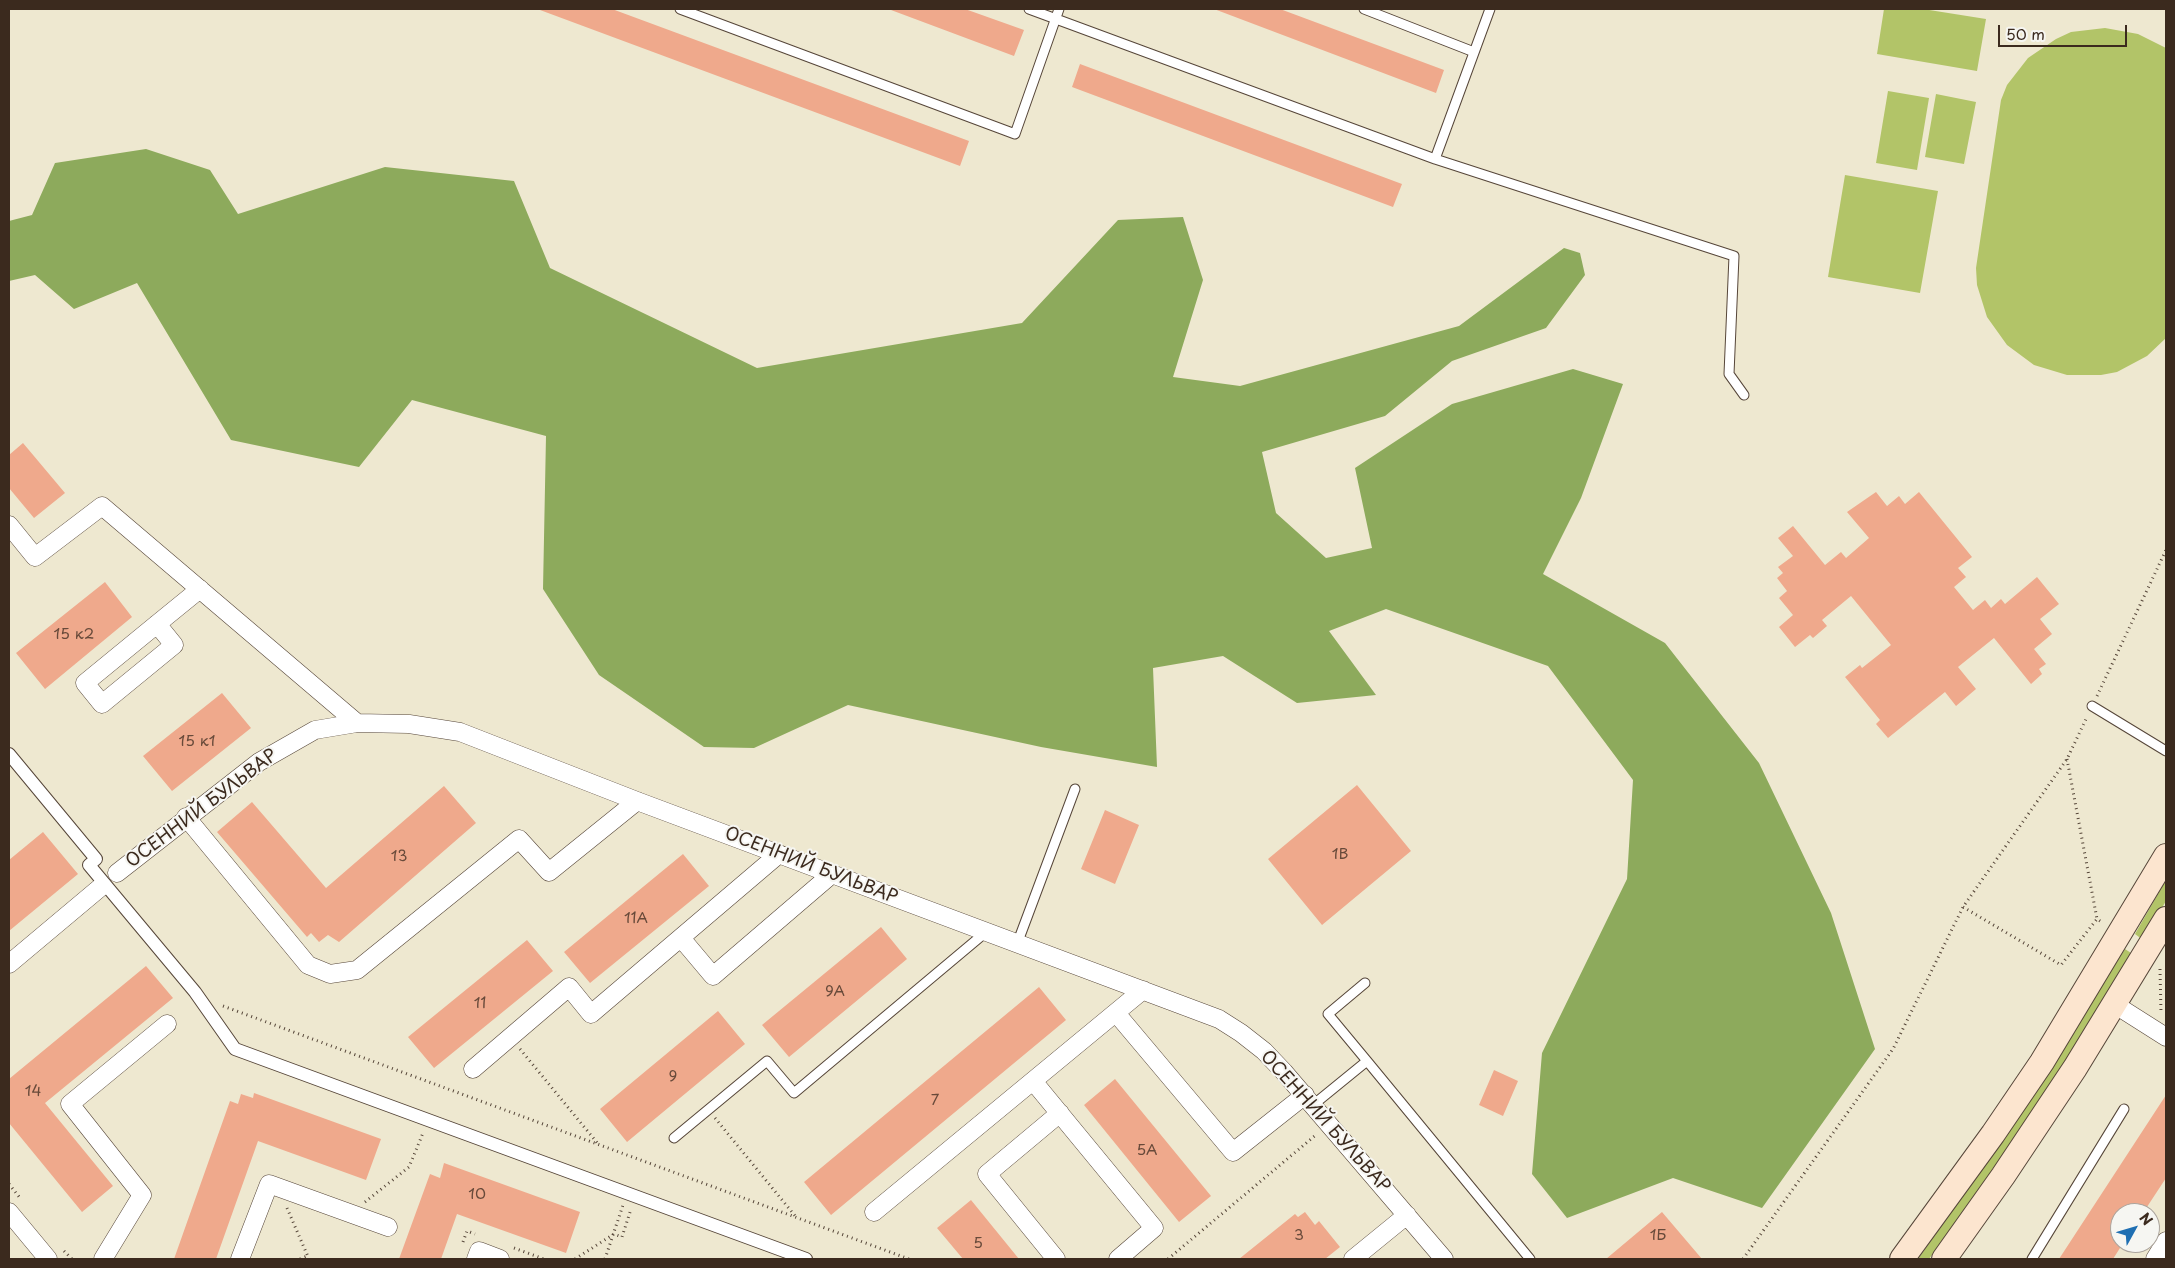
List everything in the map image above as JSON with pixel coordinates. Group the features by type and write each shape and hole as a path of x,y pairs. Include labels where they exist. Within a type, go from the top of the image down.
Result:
{"main road":[{"path":"1902,1259 1993,1134 2042,1062 2166,856"},
{"path":"1944,1259 2031,1135 2166,918"}],"street":[{"path":"9,525 35,557 102,506 357,723"},
{"path":"157,624 174,645 102,704 85,684 157,624 200,590"},
{"name":"ОСЕННИЙ БУЛЬВАР","path":"117,873 186,817 259,762 315,730 357,723 409,724 460,732 637,801 1220,1019 1241,1032 1264,1051 1309,1100 1444,1259"},
{"path":"9,754 96,859 89,865 195,992 235,1049 428,1122 632,1194 806,1259"},
{"path":"186,817 308,965 330,974 358,970 519,839 549,872 637,801"},
{"path":"473,1068 569,987 591,1014 780,854"},
{"path":"681,938 713,976 832,874"},
{"path":"9,964 102,886"},
{"path":"874,1212 1143,990"},
{"path":"2114,1004 2166,1037"},
{"path":"1116,1013 1233,1152 1309,1100"},
{"path":"104,1259 142,1195 70,1104 167,1024"},
{"path":"1034,1081 1154,1228 1118,1259"},
{"path":"1056,1259 987,1174 1060,1113"},
{"path":"240,1259 269,1184 388,1227"},
{"path":"9,1212 48,1259"},
{"path":"1353,1259 1407,1215"},
{"path":"2154,1259 2166,1241"},
{"path":"476,1259 479,1251 500,1259"}],"lane":[{"path":"680,9 1015,134 1060,9"},
{"path":"1029,9 1435,159 1734,256 1728,374 1744,395"},
{"path":"1364,9 1474,52"},
{"path":"1435,159 1490,9"},
{"path":"2092,706 2166,751"},
{"path":"1016,944 1075,789"},
{"path":"674,1138 767,1061 794,1093 986,932"},
{"path":"1365,982 1328,1014 1530,1259"},
{"path":"1309,1100 1366,1061"},
{"path":"2032,1259 2124,1109"}],"path":[{"path":"1742,1259 1893,1049 1963,907 2067,759 2166,550"},
{"path":"2067,759 2097,919 2120,934"},
{"path":"1963,907 2061,965 2097,919"},
{"path":"2147,951 2160,959 2160,1012 2166,1016"},
{"path":"214,1003 909,1259"},
{"path":"510,1037 600,1146"},
{"path":"708,1109 797,1218"},
{"path":"350,1213 409,1167 428,1122"},
{"path":"1168,1259 1328,1124"},
{"path":"614,1234 622,1237 632,1194"},
{"path":"605,1259 632,1194"},
{"path":"286,1208 308,1258 300,1259"},
{"path":"575,1259 614,1234"}],"green space":[{"path":"1884,9 1923,9 1986,19 1977,71 1877,54"},
{"path":"2105,28 2138,34 2166,48 2166,338 2147,356 2117,372 2101,375 2067,375 2034,365 2007,345 1987,317 1977,285 1976,268 2001,100 2007,85 2028,58 2056,39 2071,32"},
{"path":"1888,91 1929,98 1917,170 1876,163"},
{"path":"1936,94 1976,102 1964,164 1925,157"},
{"path":"146,149 210,170 238,214 385,167 514,181 550,268 757,368 1022,323 1118,220 1183,217 1203,280 1173,377 1240,386 1459,326 1564,248 1580,253 1585,275 1546,328 1452,361 1385,416 1262,452 1276,513 1326,558 1372,548 1355,468 1452,404 1573,369 1623,384 1581,498 1543,574 1665,643 1759,763 1831,913 1875,1049 1762,1208 1673,1178 1567,1218 1532,1174 1542,1053 1627,879 1633,780 1548,666 1386,609 1329,631 1376,695 1297,703 1223,656 1153,668 1157,767 1041,747 848,705 754,748 704,747 599,675 543,589 546,436 412,400 359,467 231,440 137,283 74,309 35,275 9,281 9,221 32,215 55,163"},
{"path":"1845,175 1938,191 1920,293 1828,277"},
{"path":"2166,880 2166,901 2143,940 2135,934"},
{"path":"2125,949 2134,955 2023,1127 1929,1259 1918,1259 2016,1120"}],"building":[{"path":"540,9 612,9 969,141 960,166"},
{"path":"891,9 965,9 1024,30 1014,56"},
{"path":"1214,9 1280,9 1444,70 1436,93"},
{"path":"1080,64 1402,184 1393,207 1072,87"},
{"path":"23,443 65,493 34,518 9,488 9,455"},
{"path":"1876,492 1887,506 1899,496 1905,504 1919,492 1972,557 1958,568 1966,577 1954,587 1973,610 1985,600 1991,608 2001,599 2005,604 2037,577 2059,604 2040,619 2052,634 2034,649 2046,664 2039,669 2042,674 2031,684 1994,638 1958,667 1976,689 1956,706 1945,692 1888,738 1876,724 1880,720 1845,677 1860,665 1862,668 1891,645 1851,596 1822,620 1827,626 1813,638 1810,635 1795,647 1779,627 1793,615 1779,598 1787,591 1777,578 1783,573 1778,567 1793,556 1778,538 1793,526 1825,565 1841,552 1846,558 1869,538 1847,512"},
{"path":"105,582 132,617 45,689 16,653"},
{"path":"222,693 251,728 172,791 143,756"},
{"path":"1357,785 1411,851 1322,925 1268,859"},
{"path":"444,786 476,823 339,942 328,935 319,942 311,933 307,937 217,832 252,802 326,888"},
{"path":"1105,810 1139,825 1115,884 1081,869"},
{"path":"43,832 78,874 9,931 9,860"},
{"path":"683,854 709,886 590,983 564,952"},
{"path":"881,927 907,959 789,1057 762,1025"},
{"path":"527,940 553,971 434,1068 408,1037"},
{"path":"146,966 173,998 45,1103 113,1186 82,1212 9,1123 9,1079"},
{"path":"1039,987 1066,1020 831,1215 804,1182"},
{"path":"718,1011 745,1044 627,1142 600,1109"},
{"path":"1494,1070 1518,1081 1503,1116 1479,1105"},
{"path":"1115,1079 1211,1196 1179,1222 1084,1105"},
{"path":"254,1093 381,1139 366,1180 258,1141 216,1259 174,1259 230,1101 238,1104 241,1094 253,1098"},
{"path":"2166,1095 2166,1178 2150,1203 2110,1203 2110,1253 2117,1253 2113,1259 2059,1259"},
{"path":"444,1163 580,1212 566,1253 457,1214 441,1259 399,1259 430,1174 440,1178"},
{"path":"971,1200 1019,1259 963,1259 937,1228"},
{"path":"1305,1212 1315,1225 1319,1221 1340,1247 1325,1259 1239,1259 1295,1214 1298,1217"},
{"path":"1662,1212 1702,1259 1606,1259"}]}
